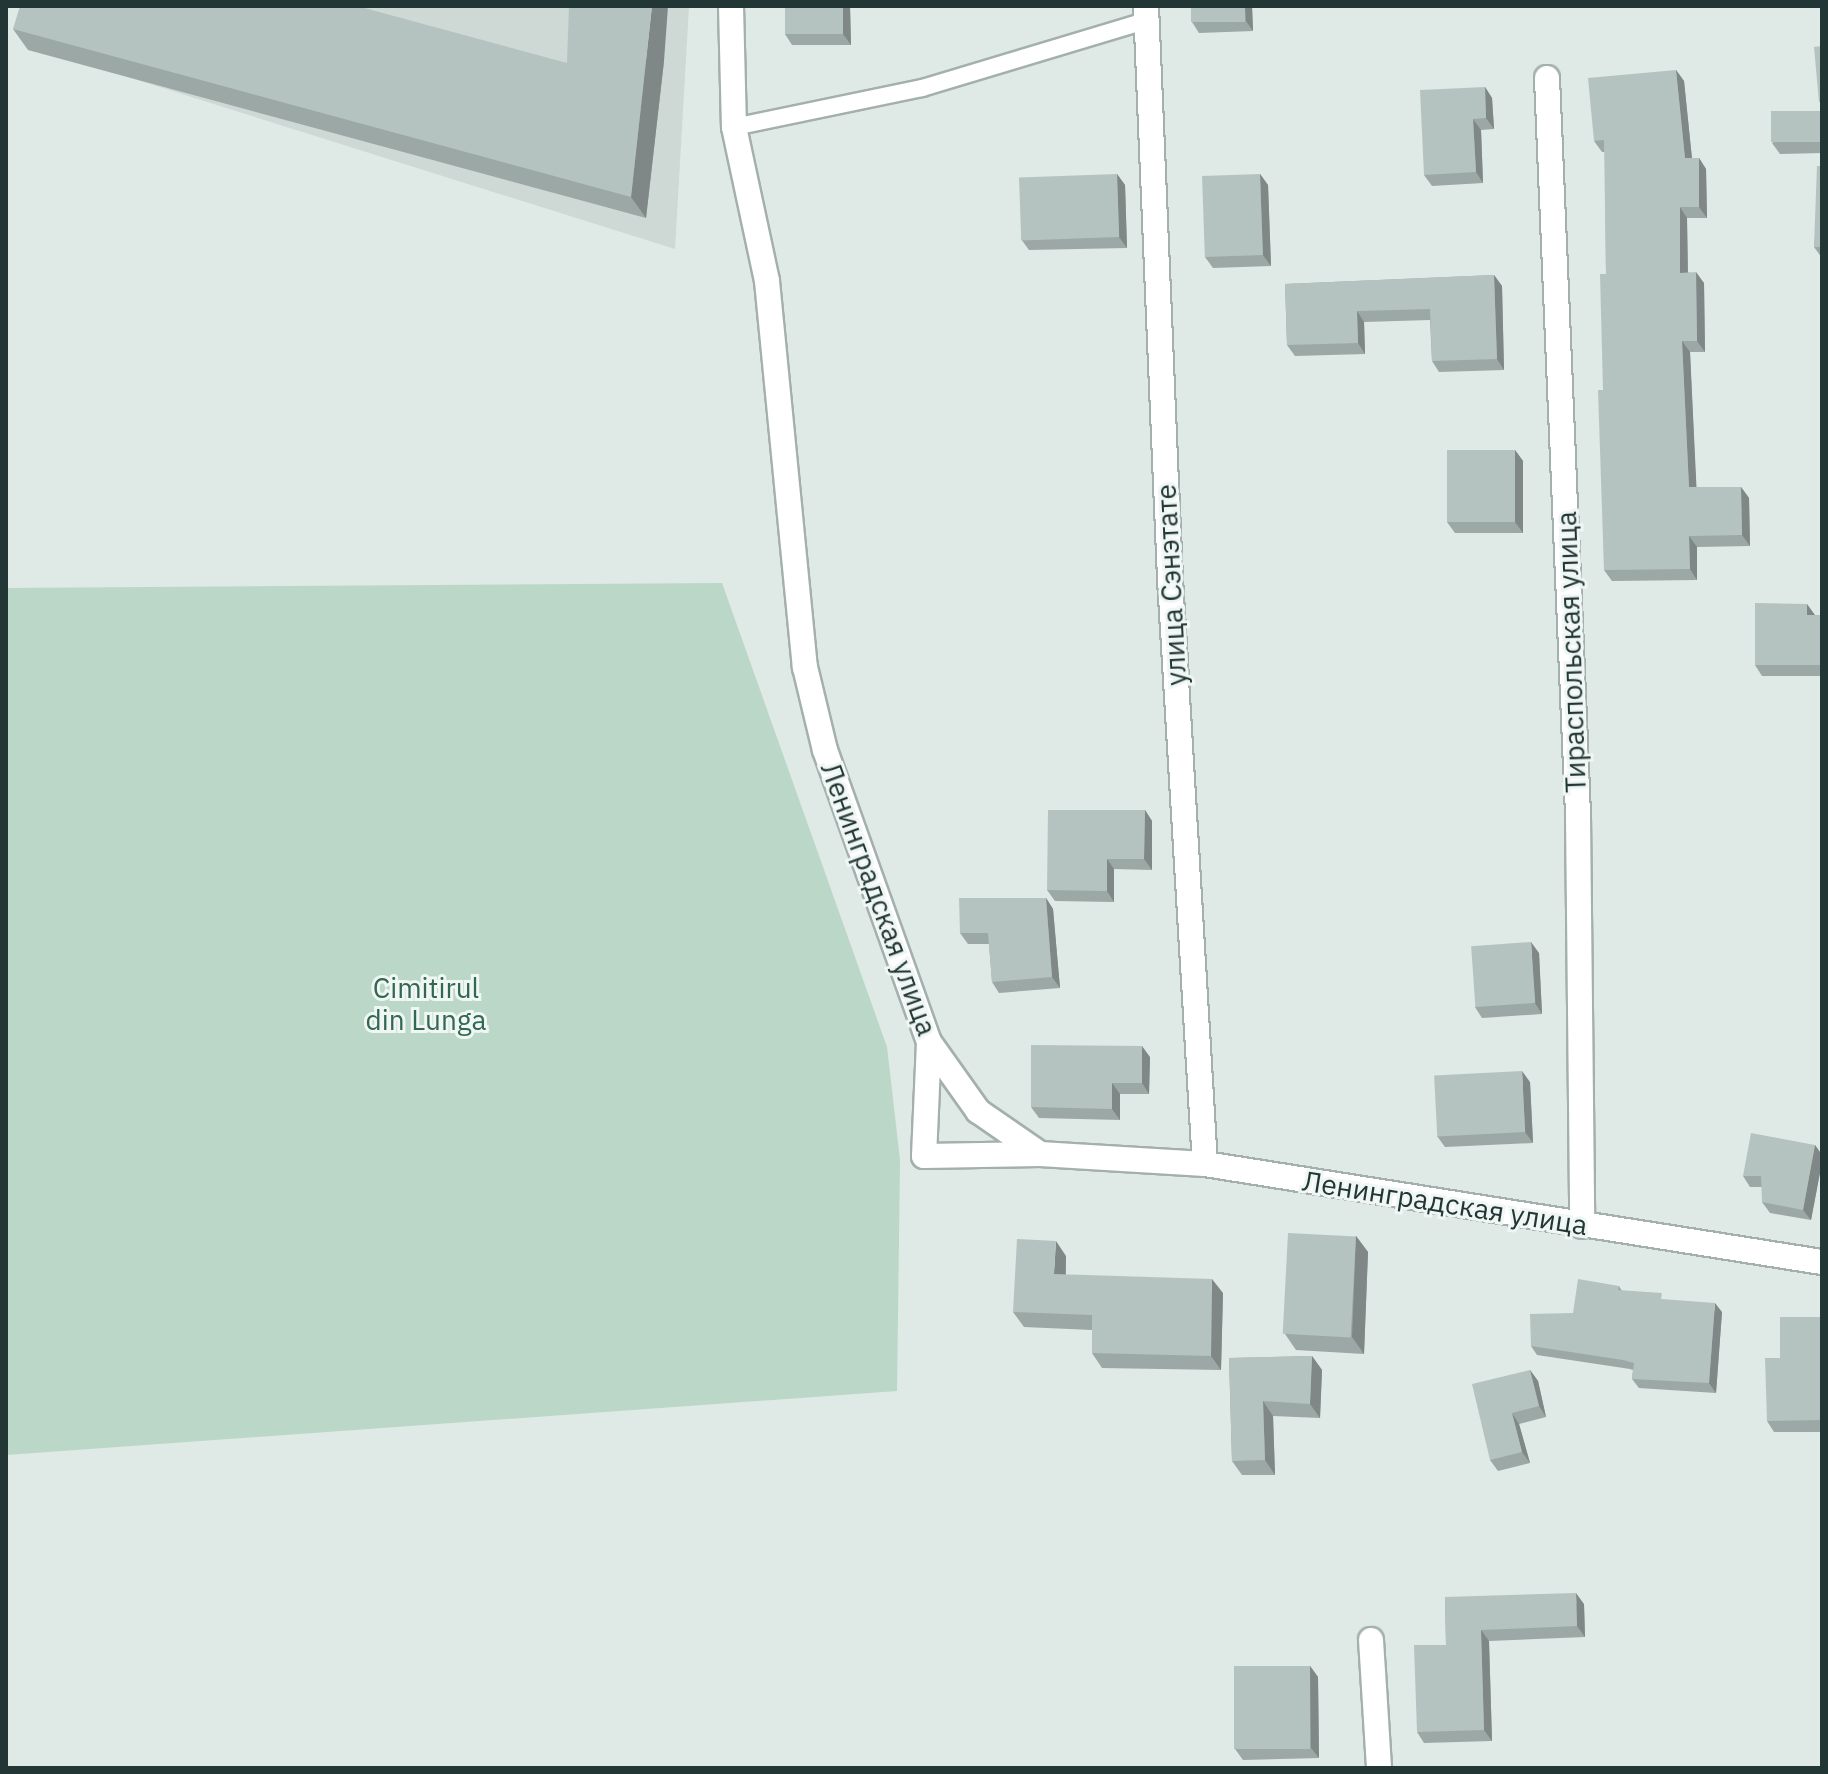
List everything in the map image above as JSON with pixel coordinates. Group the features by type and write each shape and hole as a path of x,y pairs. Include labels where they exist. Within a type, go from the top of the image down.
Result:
{"street":[{"name":"Ленинградская улица","path":"731,6 734,127 767,281 805,667 825,750 929,1042 978,1111 1040,1154 1205,1164 1822,1262"},
{"name":"улица Сэнэтате","path":"1146,13 1170,579 1205,1164"},
{"name":"Тираспольская улица","path":"1547,78 1578,816 1582,1226"},
{"path":"929,1042 924,1156 1040,1154"},
{"path":"1371,1640 1379,1768"}],"lane":[{"path":"734,127 922,88 1146,13"}],"shaded area":[{"path":"39,6 689,6 675,249 96,67"}],"green space":[{"name":"Cimitirul din Lunga","path":"722,583 887,1047 900,1160 897,1391 6,1455 6,588"}],"building":[{"path":"20,6 357,6 567,63 569,6 652,6 631,197 13,29"},
{"path":"785,6 843,6 843,34 785,34"},
{"path":"1191,6 1245,6 1245,22 1191,22"},
{"path":"1822,46 1822,101 1819,102 1814,47"},
{"path":"1676,70 1685,158 1699,158 1699,207 1680,207 1680,273 1696,272 1697,341 1682,341 1689,487 1741,487 1742,535 1689,536 1690,569 1604,570 1598,390 1603,390 1600,274 1606,274 1604,140 1594,141 1588,78"},
{"path":"1485,87 1486,118 1473,119 1476,172 1424,175 1420,90"},
{"path":"1771,111 1822,111 1822,142 1771,142"},
{"path":"1817,166 1822,166 1822,247 1814,247"},
{"path":"1117,174 1119,237 1021,240 1019,177"},
{"path":"1260,174 1263,255 1205,257 1202,176"},
{"path":"1494,275 1497,359 1432,361 1430,309 1357,311 1358,343 1287,345 1285,284"},
{"path":"1821,399 1822,479 1820,479"},
{"path":"1447,450 1515,450 1515,522 1447,522"},
{"path":"1755,603 1807,604 1807,615 1822,615 1822,665 1755,665"},
{"path":"1048,810 1145,810 1144,859 1107,859 1107,891 1047,890"},
{"path":"959,898 1046,898 1052,977 992,982 988,933 960,933"},
{"path":"1531,942 1535,1003 1475,1007 1471,946"},
{"path":"1031,1045 1142,1046 1142,1083 1112,1083 1112,1109 1031,1107"},
{"path":"1522,1071 1525,1132 1437,1137 1434,1076"},
{"path":"1751,1133 1815,1145 1803,1210 1762,1202 1761,1176 1743,1176"},
{"path":"1288,1233 1356,1237 1351,1337 1283,1334"},
{"path":"1017,1239 1056,1241 1054,1274 1212,1279 1211,1356 1092,1353 1092,1315 1013,1312"},
{"path":"1578,1279 1619,1286 1618,1290 1662,1293 1661,1299 1715,1303 1709,1383 1632,1379 1634,1363 1531,1346 1530,1314 1573,1313"},
{"path":"1780,1317 1822,1317 1822,1420 1767,1421 1765,1358 1780,1358"},
{"path":"1312,1356 1310,1404 1263,1401 1265,1460 1232,1461 1229,1358"},
{"path":"1530,1370 1539,1406 1512,1413 1522,1452 1490,1460 1472,1384"},
{"path":"1576,1593 1577,1626 1481,1630 1484,1730 1417,1732 1414,1645 1446,1645 1445,1597"},
{"path":"1234,1666 1310,1666 1310,1749 1234,1749"}]}
